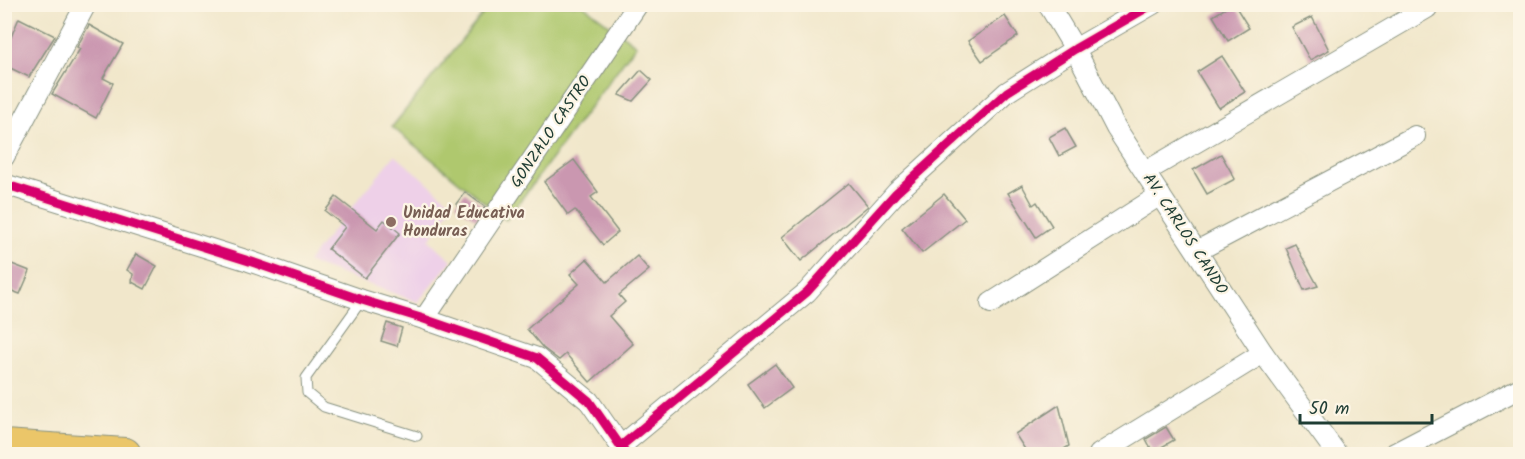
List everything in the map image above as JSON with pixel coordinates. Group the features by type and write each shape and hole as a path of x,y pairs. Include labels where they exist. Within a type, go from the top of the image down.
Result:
{"highway":[{"path":"4,446 125,454"}],"street":[{"path":"4,157 86,4"},
{"name":"GONZALO CASTRO","path":"424,319 638,4"},
{"name":"AV. CARLOS CANDO","path":"1048,4 1116,128 1263,353 1338,454"},
{"path":"4,184 249,261 537,358 589,401 623,450 807,292 896,193 1007,92 1153,4"},
{"path":"1145,172 1427,8 1428,4"},
{"path":"1197,251 1415,136"},
{"path":"991,303 1160,195"},
{"path":"1099,454 1263,353"},
{"path":"1393,454 1521,388"}],"lane":[{"path":"362,300 306,378 307,393 324,407 417,436"}],"shaded area":[{"name":"Unidad Educativa Honduras","path":"395,155 453,204 429,240 452,260 418,302 307,262"}],"green space":[{"path":"490,5 583,5 636,45 506,220 392,127"}],"building":[{"path":"1232,4 1249,28 1228,41 1213,16"},
{"path":"1005,16 1018,36 982,61 968,41"},
{"path":"1312,17 1329,50 1310,60 1292,27"},
{"path":"19,18 55,36 29,77 4,65 4,33 11,37"},
{"path":"89,25 123,44 103,78 113,83 96,118 52,94 80,49 77,47"},
{"path":"1222,56 1245,92 1219,108 1197,72"},
{"path":"641,70 652,80 633,101 619,95"},
{"path":"1065,128 1076,147 1059,156 1049,137"},
{"path":"1221,154 1235,179 1207,194 1193,170"},
{"path":"574,160 598,192 591,197 618,232 603,245 575,210 568,215 544,182"},
{"path":"849,183 868,206 801,261 782,237"},
{"path":"1022,185 1033,205 1037,202 1052,226 1036,237 1008,193"},
{"path":"465,192 485,207 477,220 456,204"},
{"path":"944,194 965,219 922,253 902,228"},
{"path":"336,197 377,229 384,220 400,233 365,278 328,249 345,227 325,211"},
{"path":"1295,244 1318,286 1304,290 1286,248"},
{"path":"136,254 157,266 145,289 132,282 133,274 127,270"},
{"path":"637,256 649,270 619,295 625,302 609,316 633,344 590,382 566,354 559,360 543,348 527,329 579,284 570,274 587,259 607,282"},
{"path":"4,261 30,271 20,294 4,288"},
{"path":"387,323 402,328 397,346 381,341"},
{"path":"775,364 792,388 765,408 748,384"},
{"path":"1059,405 1069,446 1056,454 1028,454 1015,434"},
{"path":"1166,427 1174,440 1153,452 1146,439"}],"cycle path":[{"path":"621,446 807,292 896,193 1007,92 1153,4"},
{"path":"4,184 249,261 537,358 589,401 626,454"}],"place":[{"name":"Unidad Educativa Honduras","path":"391,222"}]}
